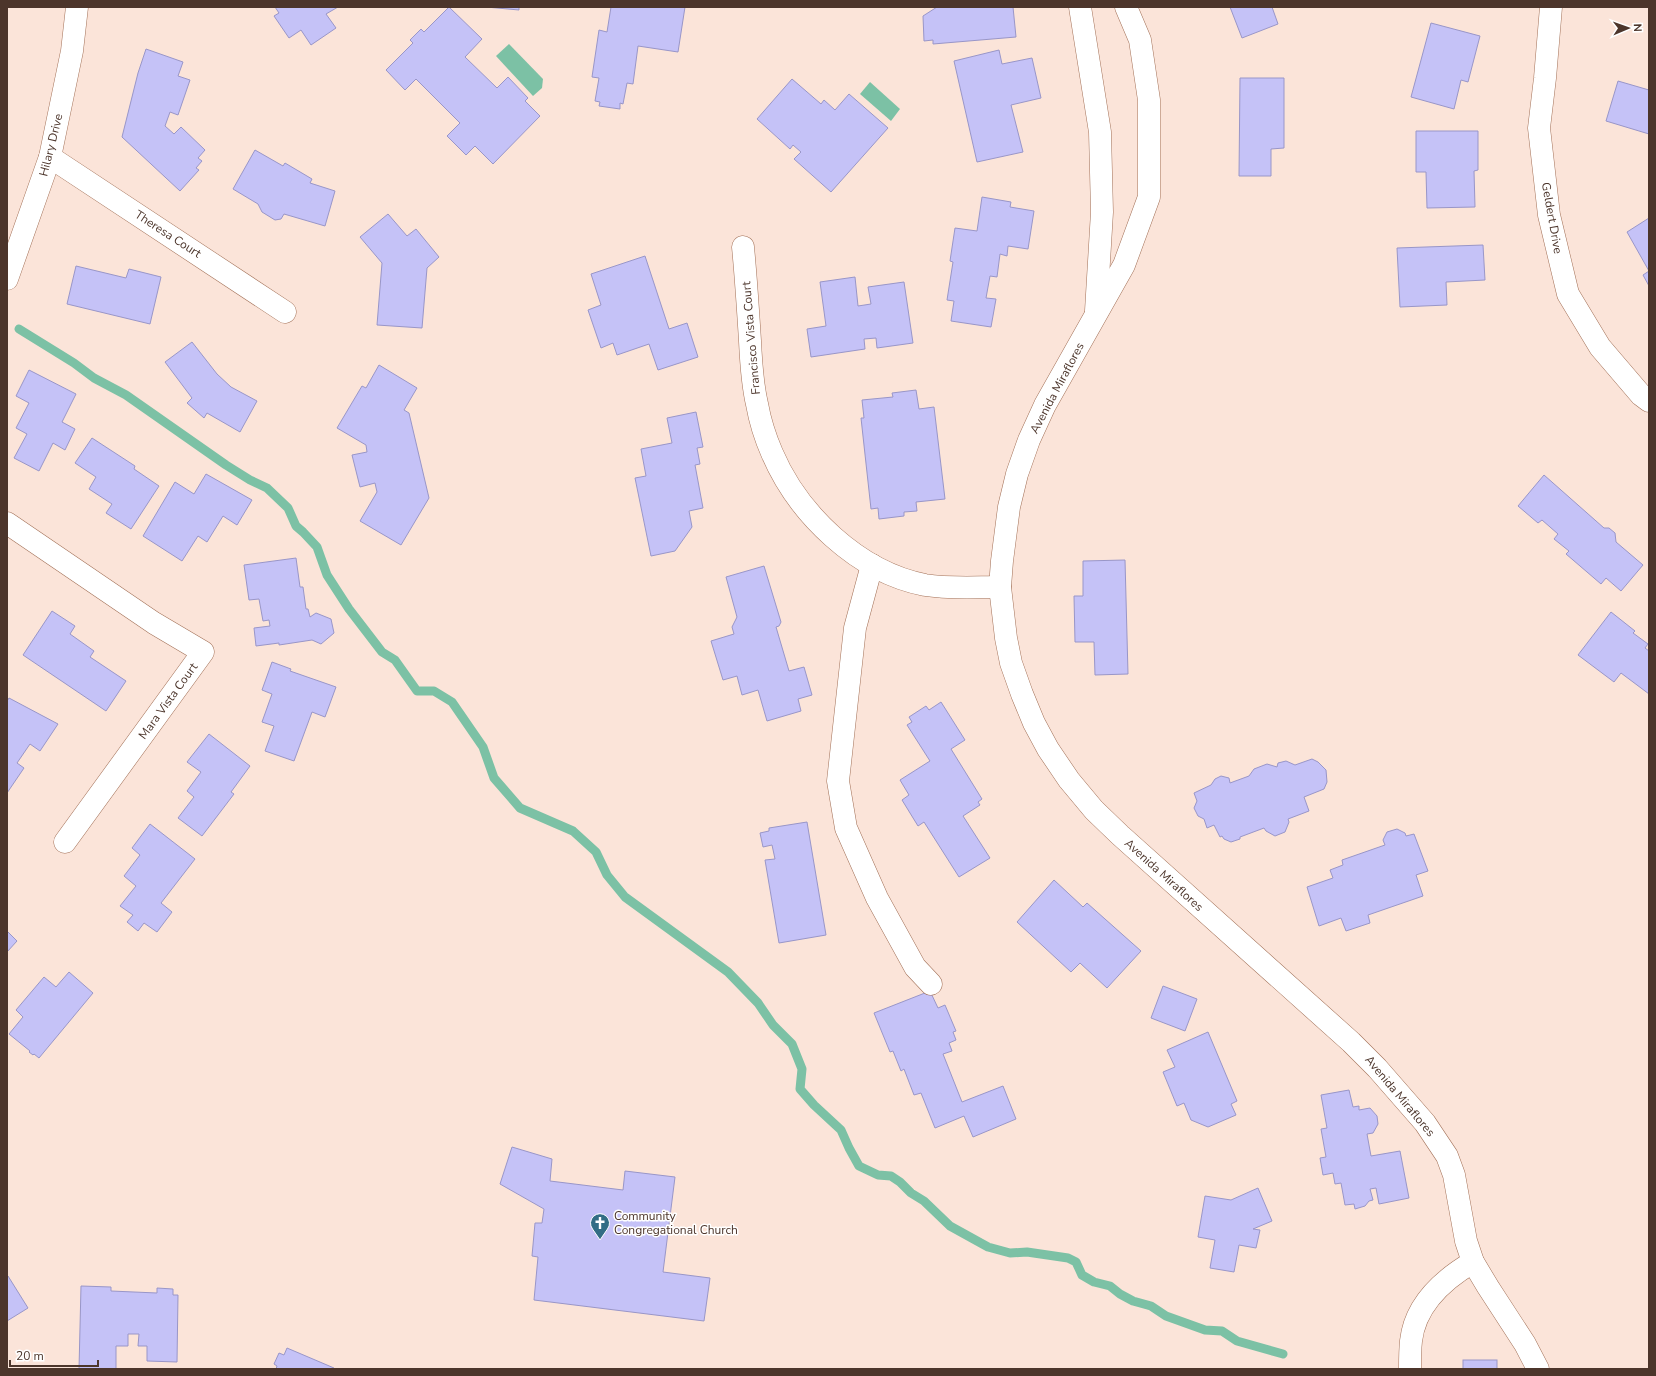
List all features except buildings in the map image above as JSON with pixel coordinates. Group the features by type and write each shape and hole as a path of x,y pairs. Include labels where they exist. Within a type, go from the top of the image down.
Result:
{"street":[{"name":"Hilary Drive","path":"7,279 50,157 72,51 77,7"},
{"name":"Avenida Miraflores","path":"1080,7 1100,132 1102,212 1096,316"},
{"name":"Avenida Miraflores","path":"1126,7 1140,40 1149,100 1148,197 1124,265 1045,405 1017,474 1009,507 1000,587 1006,638 1012,663 1022,694 1034,723 1048,749 1069,780 1094,810 1120,835 1352,1042 1378,1068 1425,1123 1447,1156 1454,1175 1466,1241 1473,1262 1525,1344 1538,1368"},
{"name":"Geldert Drive","path":"1551,7 1539,128 1549,215 1566,287 1568,294 1600,346 1641,395 1649,402"},
{"name":"Theresa Court","path":"50,157 285,312"},
{"name":"Francisco Vista Court","path":"743,247 752,377 763,430 772,454 790,486 811,514 843,545 872,565 888,572 925,585 966,588 1000,587"},
{"name":"Mara Vista Court","path":"7,523 154,623 203,652 65,842"},
{"path":"872,565 855,628 838,781 846,828 877,898 916,967 931,984"},
{"path":"1410,1369 1411,1341 1415,1325 1422,1310 1431,1296 1443,1283 1456,1272 1473,1262"}],"shaded area":[{"path":"509,44 543,79 542,88 533,96 496,56"},
{"path":"870,82 900,109 891,121 860,94"}],"waterway":[{"path":"19,329 74,363 94,378 126,395 226,465 250,480 267,488 288,508 296,526 317,547 327,575 349,609 382,652 395,660 417,691 434,691 452,702 483,747 494,778 520,808 573,831 596,852 607,875 625,897 728,972 758,1003 773,1025 792,1044 802,1069 800,1089 814,1105 841,1130 859,1166 878,1175 891,1176 900,1182 911,1193 924,1201 950,1226 988,1247 1010,1253 1027,1252 1068,1258 1076,1262 1082,1275 1094,1282 1110,1286 1120,1294 1133,1301 1151,1306 1166,1316 1205,1330 1222,1331 1237,1341 1283,1354"}],"place":[{"name":"Community Congregational Church","path":"600,1240"}]}
